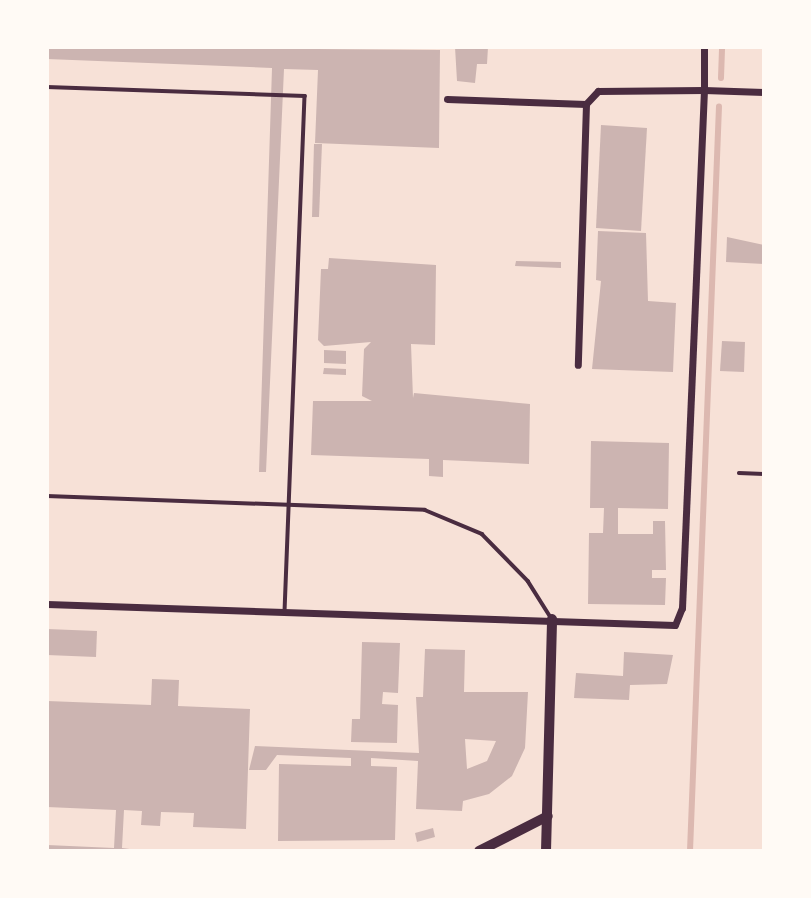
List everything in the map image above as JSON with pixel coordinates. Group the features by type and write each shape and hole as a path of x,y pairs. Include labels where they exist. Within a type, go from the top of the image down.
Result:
{"street":[{"path":"47,604 675,625 682,608 705,47"},
{"path":"578,365 586,104 598,90 704,89 764,92"},
{"path":"447,99 586,104"},
{"path":"546,851 552,619"},
{"path":"479,851 548,816"}],"lane":[{"path":"47,87 305,96 285,611"},
{"path":"47,496 425,510 482,534 528,581 552,619"}],"path":[{"path":"739,473 764,474"}],"building":[{"path":"47,47 440,50 439,148 315,143 318,70 284,69 266,472 259,472 272,68 47,59"},
{"path":"455,47 488,47 487,64 477,64 475,83 457,81"},
{"path":"601,125 647,128 641,231 596,228"},
{"path":"314,144 322,144 319,217 312,217"},
{"path":"598,231 646,233 648,301 676,303 673,372 592,369 601,281 596,280"},
{"path":"727,237 764,245 764,264 726,262"},
{"path":"329,258 436,265 435,345 411,344 413,398 414,393 530,404 529,464 443,460 443,477 429,476 429,459 311,455 313,401 372,401 362,396 364,349 371,342 324,346 318,340 321,269 328,269"},
{"path":"516,261 561,262 561,268 515,266"},
{"path":"722,341 745,342 744,372 720,371"},
{"path":"324,350 346,351 346,364 324,363"},
{"path":"324,368 346,369 346,375 323,374"},
{"path":"591,441 669,443 668,509 618,508 618,534 653,534 653,521 665,521 666,570 652,570 652,578 666,578 665,605 588,604 589,533 603,533 604,508 590,508"},
{"path":"47,629 97,631 96,657 47,655"},
{"path":"362,642 400,643 398,693 383,692 382,704 398,705 397,743 351,742 352,719 360,719"},
{"path":"425,649 465,650 464,692 528,692 525,748 512,776 489,794 463,801 462,811 416,809 418,761 371,758 371,766 397,767 395,840 278,841 279,764 351,766 351,758 277,755 266,770 249,770 255,746 419,753 416,697 423,697","holes":["465,739 496,741 487,761 467,769"]},
{"path":"624,652 673,655 667,684 630,685 629,700 574,698 576,673 623,676"},
{"path":"152,679 179,680 178,706 250,709 246,829 193,827 194,813 161,812 160,826 141,825 142,811 124,810 122,848 145,851 47,851 47,845 114,848 116,810 47,807 47,701 151,705"},
{"path":"433,828 435,837 417,842 415,833"}],"waterway":[{"path":"721,78 722,47"},
{"path":"690,851 719,107"}]}
